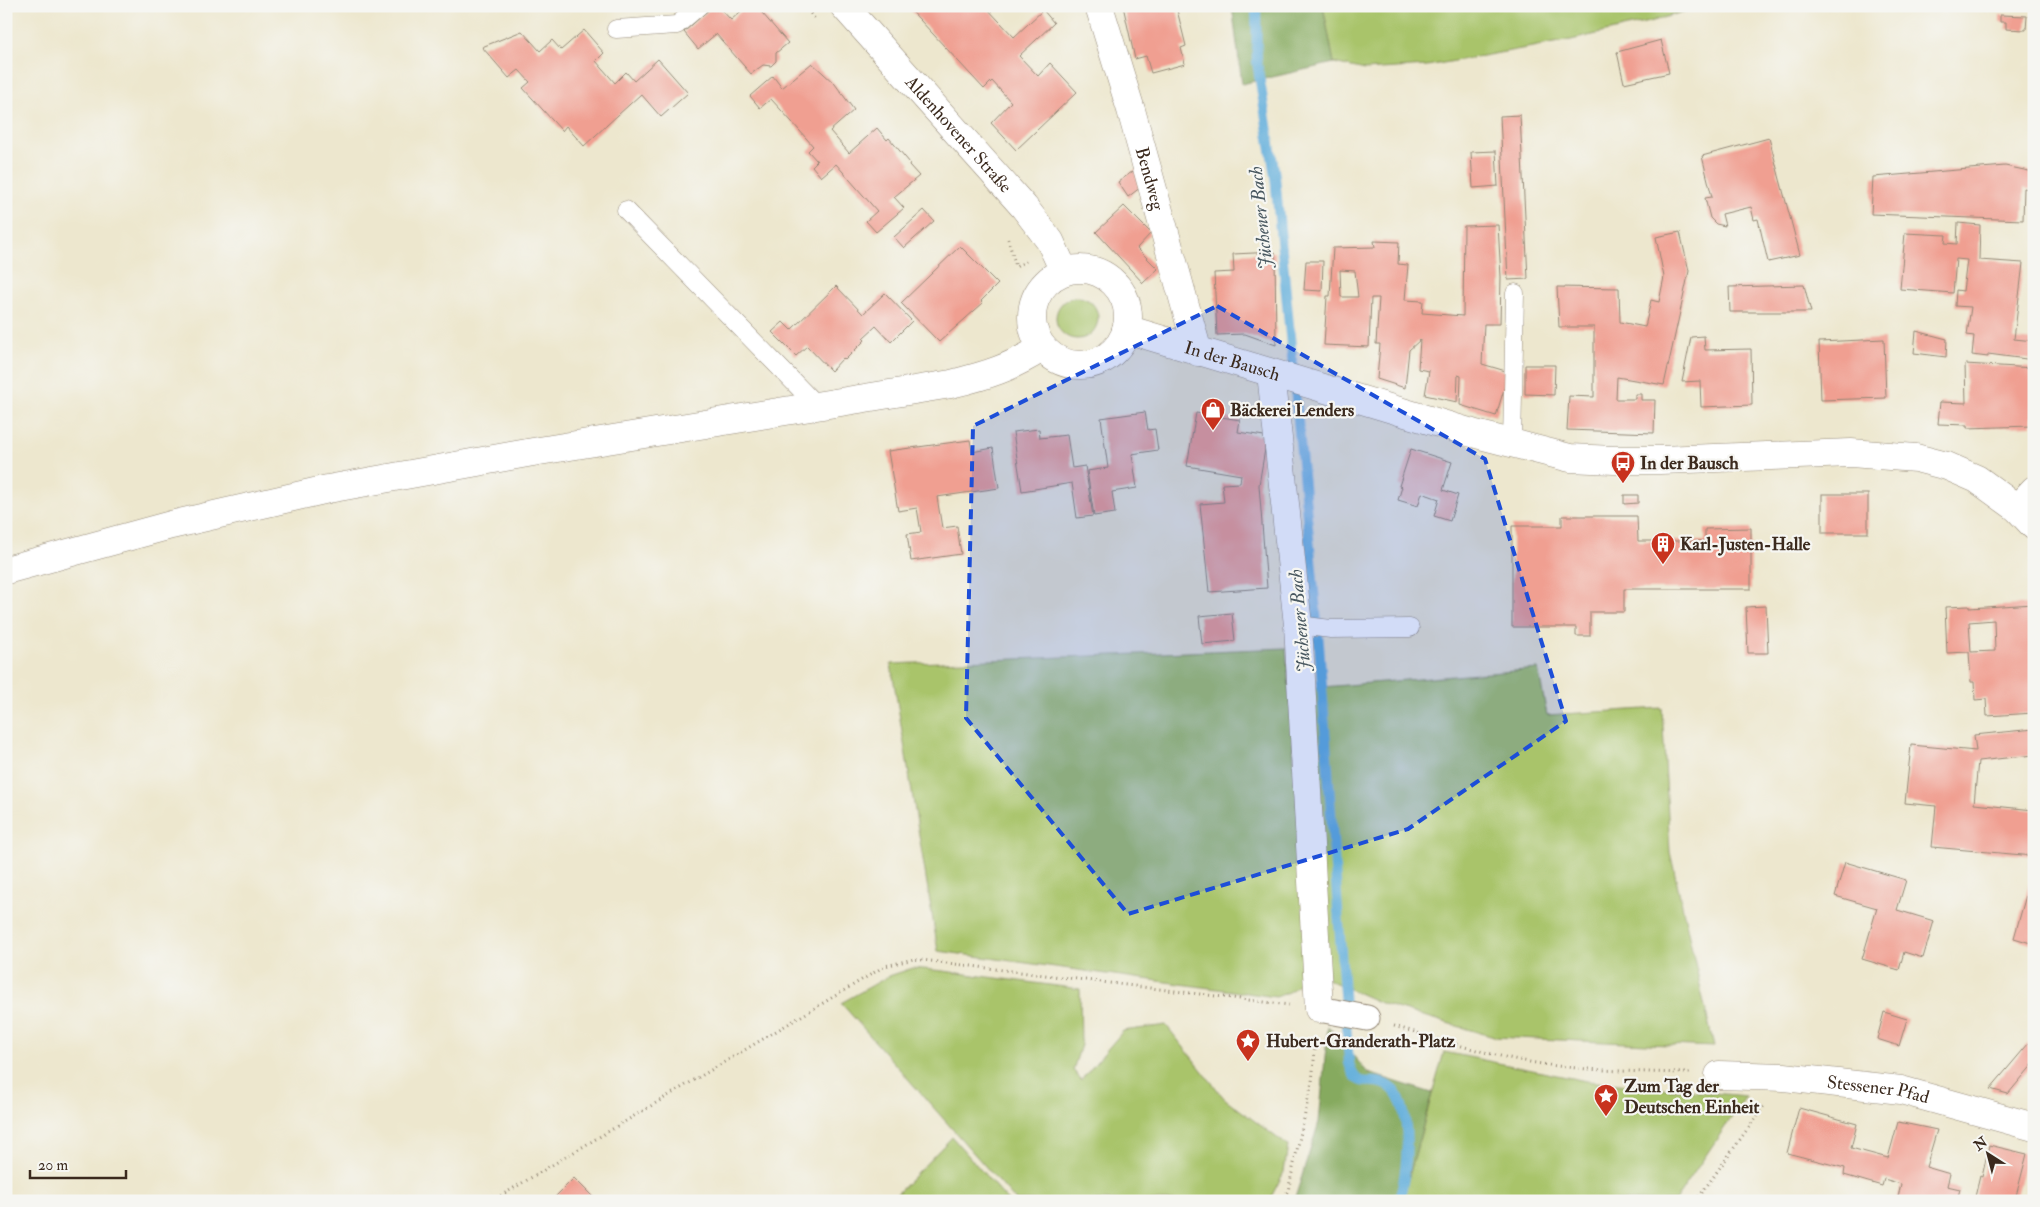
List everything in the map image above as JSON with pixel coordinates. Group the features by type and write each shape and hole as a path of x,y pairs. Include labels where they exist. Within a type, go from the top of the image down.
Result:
{"street":[{"name":"Aldenhovener Straße","path":"844,6 1034,219 1050,242 1064,271"},
{"name":"Bendweg","path":"1099,6 1131,110 1198,352"},
{"path":"1080,269 1096,272 1110,280 1121,292 1127,307 1126,329 1123,338 1114,351 1100,360 1086,365 1070,364 1055,358 1042,348 1036,338 1032,326 1034,300 1041,288 1052,278 1064,271 1080,269"},
{"name":"In der Bausch","path":"1126,329 1198,352 1552,455 1587,460 1660,460 1851,453 1901,456 1932,461 1963,472 2028,508"},
{"path":"6,570 170,525 328,489 815,404 951,384 1006,368 1042,348"},
{"path":"1274,374 1303,626 1327,1010 1367,1018"},
{"name":"Stessener Pfad","path":"1719,1075 1784,1077 1901,1090 2034,1127"}],"lane":[{"path":"616,29 677,26 699,6"},
{"path":"626,210 815,404"},
{"path":"1512,444 1515,293"},
{"path":"1303,626 1410,628"}],"path":[{"path":"492,1201 885,966 914,959 1327,1010 1288,1191 1281,1201"},
{"path":"1367,1018 1494,1054 1549,1065 1590,1069 1719,1075"},
{"path":"1696,1201 1784,1077"}],"highlighted area":[{"path":"1217,306 1485,459 1566,721 1408,829 1128,914 966,718 973,426"}],"green space":[{"path":"1232,6 1323,6 1334,63 1242,84"},
{"path":"1323,6 1702,6 1653,21 1571,40 1427,66 1365,70 1334,63"},
{"path":"1077,297 1092,303 1098,318 1092,333 1077,339 1062,333 1056,318 1062,303"},
{"path":"1286,648 1309,966 1297,986 1276,997 938,951 891,664"},
{"path":"1538,669 1547,715 1662,708 1670,852 1714,1047 1494,1037 1383,1004 1327,979 1311,688"},
{"path":"913,968 1080,989 1081,1045 1073,1070 1081,1080 1123,1031 1166,1025 1224,1098 1288,1146 1284,1172 1269,1201 1016,1201 841,1003 889,976"},
{"path":"1328,1026 1368,1073 1432,1093 1402,1201 1294,1201 1319,1122"},
{"path":"1444,1052 1586,1081 1746,1096 1675,1201 1402,1201"},
{"path":"952,1137 1008,1201 890,1201"}],"building":[{"path":"713,6 718,6 731,20 747,6 756,6 788,43 776,53 776,61 771,66 763,65 751,74 716,34 698,49 684,32"},
{"path":"907,6 985,6 1014,37 1043,10 1054,23 1019,56 1038,76 1050,63 1077,92 1016,150 991,123 1011,102 992,81 984,89"},
{"path":"1123,6 1176,6 1186,46 1181,48 1185,64 1151,73 1146,56 1135,59"},
{"path":"2000,15 2027,16 2026,30 2006,29 2006,22 2000,22"},
{"path":"584,30 604,53 596,61 615,83 626,72 634,81 658,59 688,93 661,117 641,94 584,146 566,126 562,131 523,88 530,82 519,70 509,78 482,47 522,31 540,51 552,40 561,50"},
{"path":"1661,40 1669,73 1624,83 1617,52"},
{"path":"812,63 835,84 854,110 830,131 849,153 877,128 887,140 889,138 919,176 894,197 904,208 876,232 866,221 877,211 836,164 821,177 812,166 817,161 808,151 813,146 792,122 771,99 760,108 750,96 773,76 782,88"},
{"path":"1520,115 1528,279 1508,280 1500,116"},
{"path":"1769,138 1800,255 1768,262 1758,219 1754,220 1751,207 1722,214 1725,226 1716,224 1710,218 1705,198 1712,197 1702,156"},
{"path":"1496,151 1498,186 1473,188 1471,152"},
{"path":"2005,166 2034,172 2034,190 2024,188 2023,220 1871,214 1873,177"},
{"path":"1136,169 1141,187 1128,197 1118,182"},
{"path":"1124,206 1151,233 1137,248 1158,269 1143,283 1096,232"},
{"path":"924,210 934,221 904,248 894,237"},
{"path":"1958,223 1980,225 1979,260 2023,263 2014,339 2034,341 2034,360 1988,354 1988,357 1972,355 1974,336 1967,335 1971,307 1955,306 1956,290 1963,291 1967,260 1956,259 1953,293 1900,289 1905,233 1946,235 1945,243 1957,244"},
{"path":"1498,225 1501,277 1500,324 1484,324 1482,364 1509,372 1496,416 1460,405 1461,376 1458,375 1457,402 1425,395 1429,371 1418,369 1420,340 1409,350 1405,388 1377,379 1380,344 1376,344 1379,298 1371,298 1369,347 1324,345 1327,296 1330,296 1333,248 1375,247 1374,241 1399,242 1398,264 1408,265 1405,300 1423,301 1422,313 1463,316 1464,226","holes":["1340,270 1355,271 1358,297 1341,297"]},
{"path":"1680,232 1689,271 1664,385 1617,377 1616,399 1635,399 1635,394 1641,394 1641,400 1655,400 1654,433 1567,430 1569,396 1594,397 1594,327 1559,327 1557,287 1619,288 1620,322 1645,327 1651,300 1659,302 1664,277 1656,237"},
{"path":"960,246 998,284 981,301 983,303 939,342 901,303"},
{"path":"1275,252 1276,345 1245,334 1217,335 1214,273 1234,272 1233,254"},
{"path":"1306,261 1323,261 1322,291 1304,290"},
{"path":"1804,285 1811,312 1730,312 1729,287"},
{"path":"836,286 863,314 885,293 912,321 891,342 876,326 863,338 865,340 845,360 843,358 831,371 807,346 796,356 772,332 783,322 791,330"},
{"path":"1916,331 1947,339 1946,357 1914,353"},
{"path":"1704,336 1705,350 1751,349 1752,405 1701,407 1700,381 1682,382 1691,337"},
{"path":"1884,339 1886,398 1821,400 1819,342"},
{"path":"1965,364 2034,368 2032,426 1967,428 1967,425 1938,424 1940,402 1966,403"},
{"path":"1525,365 1555,365 1554,395 1525,394"},
{"path":"1145,412 1148,430 1155,429 1158,450 1132,454 1137,488 1112,492 1115,513 1094,516 1087,471 1108,468 1101,418"},
{"path":"1196,413 1240,420 1238,432 1264,436 1265,449 1259,485 1267,588 1209,592 1200,504 1224,502 1222,484 1240,483 1241,475 1187,466"},
{"path":"1039,429 1040,438 1067,435 1072,468 1085,466 1093,516 1077,518 1072,483 1022,491 1013,432"},
{"path":"970,440 972,452 993,448 999,488 937,497 942,528 957,526 961,554 911,561 907,534 921,532 917,508 898,511 888,451"},
{"path":"1411,449 1452,462 1443,490 1458,495 1450,521 1434,516 1439,499 1422,493 1418,506 1398,500 1402,487 1399,486"},
{"path":"1822,494 1868,494 1868,533 1822,533"},
{"path":"1624,495 1638,495 1638,503 1624,504"},
{"path":"1562,516 1637,516 1638,541 1705,541 1705,529 1751,528 1751,589 1624,589 1624,612 1590,612 1590,636 1576,636 1576,627 1512,627 1512,526 1562,526"},
{"path":"2034,604 2034,713 1987,716 1986,699 1975,700 1974,682 1971,682 1969,652 1947,653 1945,607 1969,606 1969,608","holes":["1994,620 1995,651 1971,652 1969,622"]},
{"path":"1766,606 1768,653 1748,653 1746,607"},
{"path":"1232,613 1235,641 1202,644 1199,616"},
{"path":"2034,729 2034,755 1978,761 1974,804 2034,810 2034,856 1932,847 1936,806 1905,803 1911,745 1976,751 1974,735"},
{"path":"1845,862 1906,880 1897,910 1934,921 1923,958 1904,952 1899,970 1862,959 1877,908 1835,896"},
{"path":"2034,867 2034,944 2014,938"},
{"path":"1884,1012 1907,1019 1899,1046 1877,1039"},
{"path":"2034,1037 2034,1063 2008,1094 1990,1089"},
{"path":"1799,1108 1857,1124 1851,1148 1888,1158 1898,1122 1937,1130 1926,1167 1950,1174 1947,1186 1960,1189 1957,1201 1897,1201 1901,1184 1884,1179 1882,1186 1844,1175 1845,1168 1787,1153"},
{"path":"1989,1145 2027,1154 2016,1196 2033,1201 1974,1201 1980,1176 1982,1177"},
{"path":"574,1178 597,1201 552,1200"}],"waterway":[{"name":"Jüchener Bach","path":"1256,6 1257,62 1275,176 1319,644 1349,1063 1352,1072 1361,1081 1377,1082 1390,1087 1398,1096 1403,1108 1407,1141 1402,1190 1398,1201"}],"place":[{"name":"Bäckerei Lenders","path":"1213,431"},
{"name":"In der Bausch","path":"1623,484"},
{"name":"Karl-Justen-Halle","path":"1663,565"},
{"name":"Hubert-Granderath-Platz","path":"1248,1062"},
{"name":"Zum Tag der Deutschen Einheit","path":"1606,1117"}]}
